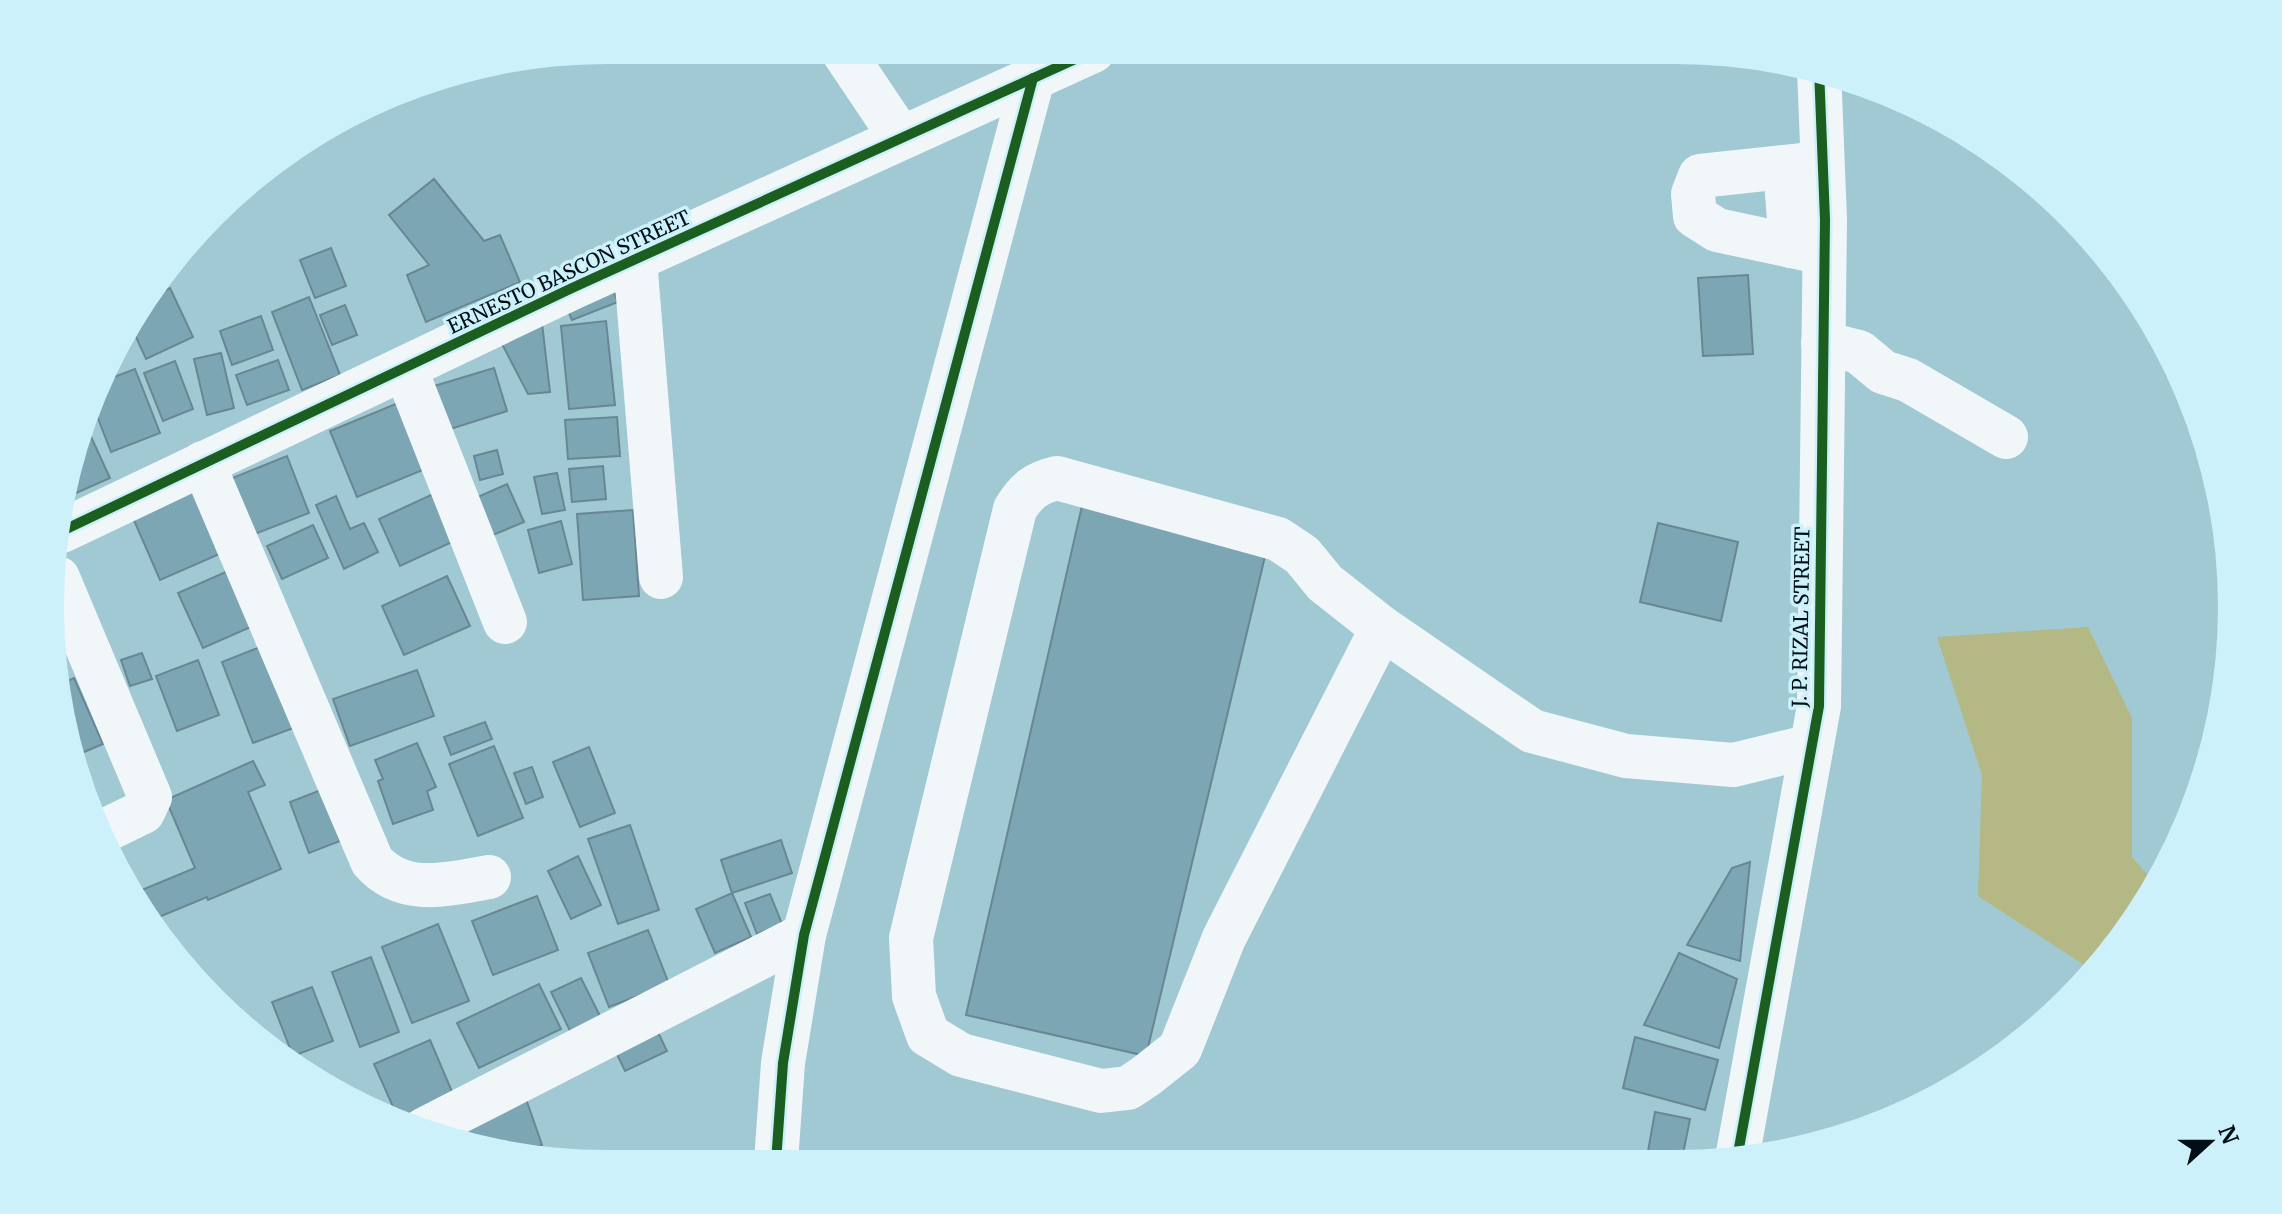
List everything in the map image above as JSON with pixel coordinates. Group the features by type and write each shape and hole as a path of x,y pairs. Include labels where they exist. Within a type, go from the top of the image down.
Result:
{"street":[{"path":"851,64 901,138"},
{"name":"ERNESTO BASCON STREET","path":"70,527 635,260 1064,64"},
{"path":"777,1150 783,1063 804,935 1033,78"},
{"name":"J. P. RIZAL STREET","path":"1739,1146 1819,706 1823,343 1807,249 1804,165 1817,83"},
{"path":"1804,165 1700,176 1693,194 1695,216 1717,230 1807,249"},
{"path":"635,260 661,577"},
{"path":"1823,343 1859,352 1883,372 1908,380 2006,437"},
{"path":"405,368 505,622"},
{"path":"203,463 372,861 382,873 397,881 415,884 437,886 489,877"},
{"path":"1382,628 1224,938 1180,1049 1128,1088 1101,1091 961,1055 928,1035 914,996 911,938 1015,509 1025,493 1039,482 1057,478 1278,539 1302,555 1325,583 1382,628 1532,731 1626,756 1733,765 1811,746"},
{"path":"64,593 150,797 143,812 111,828"},
{"path":"437,1123 804,935"}],"green space":[{"path":"2088,627 2132,718 2132,857 2147,874 2106,938 2083,964 1978,896 1982,775 1937,637"}],"building":[{"path":"434,179 484,241 500,235 520,282 426,322 407,275 429,265 389,215"},
{"path":"331,248 346,286 315,298 300,260"},
{"path":"1748,275 1753,354 1703,356 1698,278"},
{"path":"611,285 618,302 572,320 565,304"},
{"path":"170,288 193,337 146,359 136,337"},
{"path":"309,297 340,375 302,390 272,312"},
{"path":"345,305 357,335 332,345 320,315"},
{"path":"261,316 273,350 232,365 220,331"},
{"path":"606,321 615,405 569,409 561,326"},
{"path":"542,323 550,392 528,394 501,342"},
{"path":"221,353 234,408 207,415 194,359"},
{"path":"278,360 289,390 247,405 236,375"},
{"path":"175,361 193,409 163,421 144,373"},
{"path":"494,368 507,411 444,431 431,387"},
{"path":"135,369 160,433 111,452 98,418 116,376"},
{"path":"403,401 430,467 357,497 330,431"},
{"path":"617,417 620,456 568,459 565,420"},
{"path":"91,438 110,478 76,493"},
{"path":"497,450 503,474 480,480 474,456"},
{"path":"287,456 309,513 247,537 225,481"},
{"path":"603,466 606,499 572,502 569,469"},
{"path":"557,473 565,510 542,514 534,477"},
{"path":"507,484 524,522 488,537 471,500"},
{"path":"204,487 231,549 160,580 133,518"},
{"path":"442,490 463,537 400,566 379,519"},
{"path":"336,496 350,529 364,523 378,552 344,569 316,505"},
{"path":"1084,497 1267,548 1146,1056 966,1015"},
{"path":"633,510 639,596 583,600 577,514"},
{"path":"561,521 572,564 539,573 528,530"},
{"path":"1658,523 1738,542 1721,621 1640,602"},
{"path":"313,525 328,558 282,579 267,546"},
{"path":"237,567 262,622 203,648 178,593"},
{"path":"447,576 470,626 404,655 382,606"},
{"path":"268,644 299,726 253,743 222,662"},
{"path":"142,653 152,679 130,686 121,660"},
{"path":"198,660 219,715 177,731 156,676"},
{"path":"417,670 434,716 350,746 333,699"},
{"path":"74,678 103,744 84,752 74,713 69,680"},
{"path":"485,722 492,739 451,755 444,737"},
{"path":"417,743 436,787 427,791 433,810 393,824 378,781 383,779 375,760"},
{"path":"494,746 523,818 478,836 449,764"},
{"path":"589,747 615,813 580,827 553,762"},
{"path":"253,761 265,785 248,792 281,869 161,916 144,889 195,868 166,800"},
{"path":"532,767 543,797 526,804 514,773"},
{"path":"321,790 340,841 309,853 290,802"},
{"path":"630,825 659,910 618,924 588,839"},
{"path":"781,840 792,873 732,893 721,860"},
{"path":"578,856 601,905 571,919 548,871"},
{"path":"1750,862 1740,961 1687,945 1732,868"},
{"path":"732,893 751,937 715,953 696,909"},
{"path":"770,894 782,924 757,934 745,903"},
{"path":"537,896 558,950 493,975 472,921"},
{"path":"438,924 469,1001 412,1023 382,947"},
{"path":"648,930 669,984 609,1007 588,953"},
{"path":"1679,953 1737,979 1719,1048 1644,1025"},
{"path":"371,957 399,1032 360,1047 332,972"},
{"path":"581,978 604,1024 574,1039 551,992"},
{"path":"539,984 561,1029 479,1068 457,1023"},
{"path":"312,987 333,1041 299,1054 290,1047 272,1002"},
{"path":"655,1026 667,1051 625,1071 613,1046"},
{"path":"1635,1037 1718,1060 1705,1110 1623,1088"},
{"path":"430,1040 453,1094 410,1113 399,1109 393,1106 374,1064"},
{"path":"526,1099 542,1145 501,1140 466,1131 460,1129 458,1122"},
{"path":"1655,1112 1690,1119 1684,1150 1648,1150"}],"cycle path":[{"path":"70,527 572,288 1064,64"},
{"path":"777,1150 783,1063 804,935 1033,78"},
{"path":"1739,1146 1819,706 1825,220 1820,84"}]}
